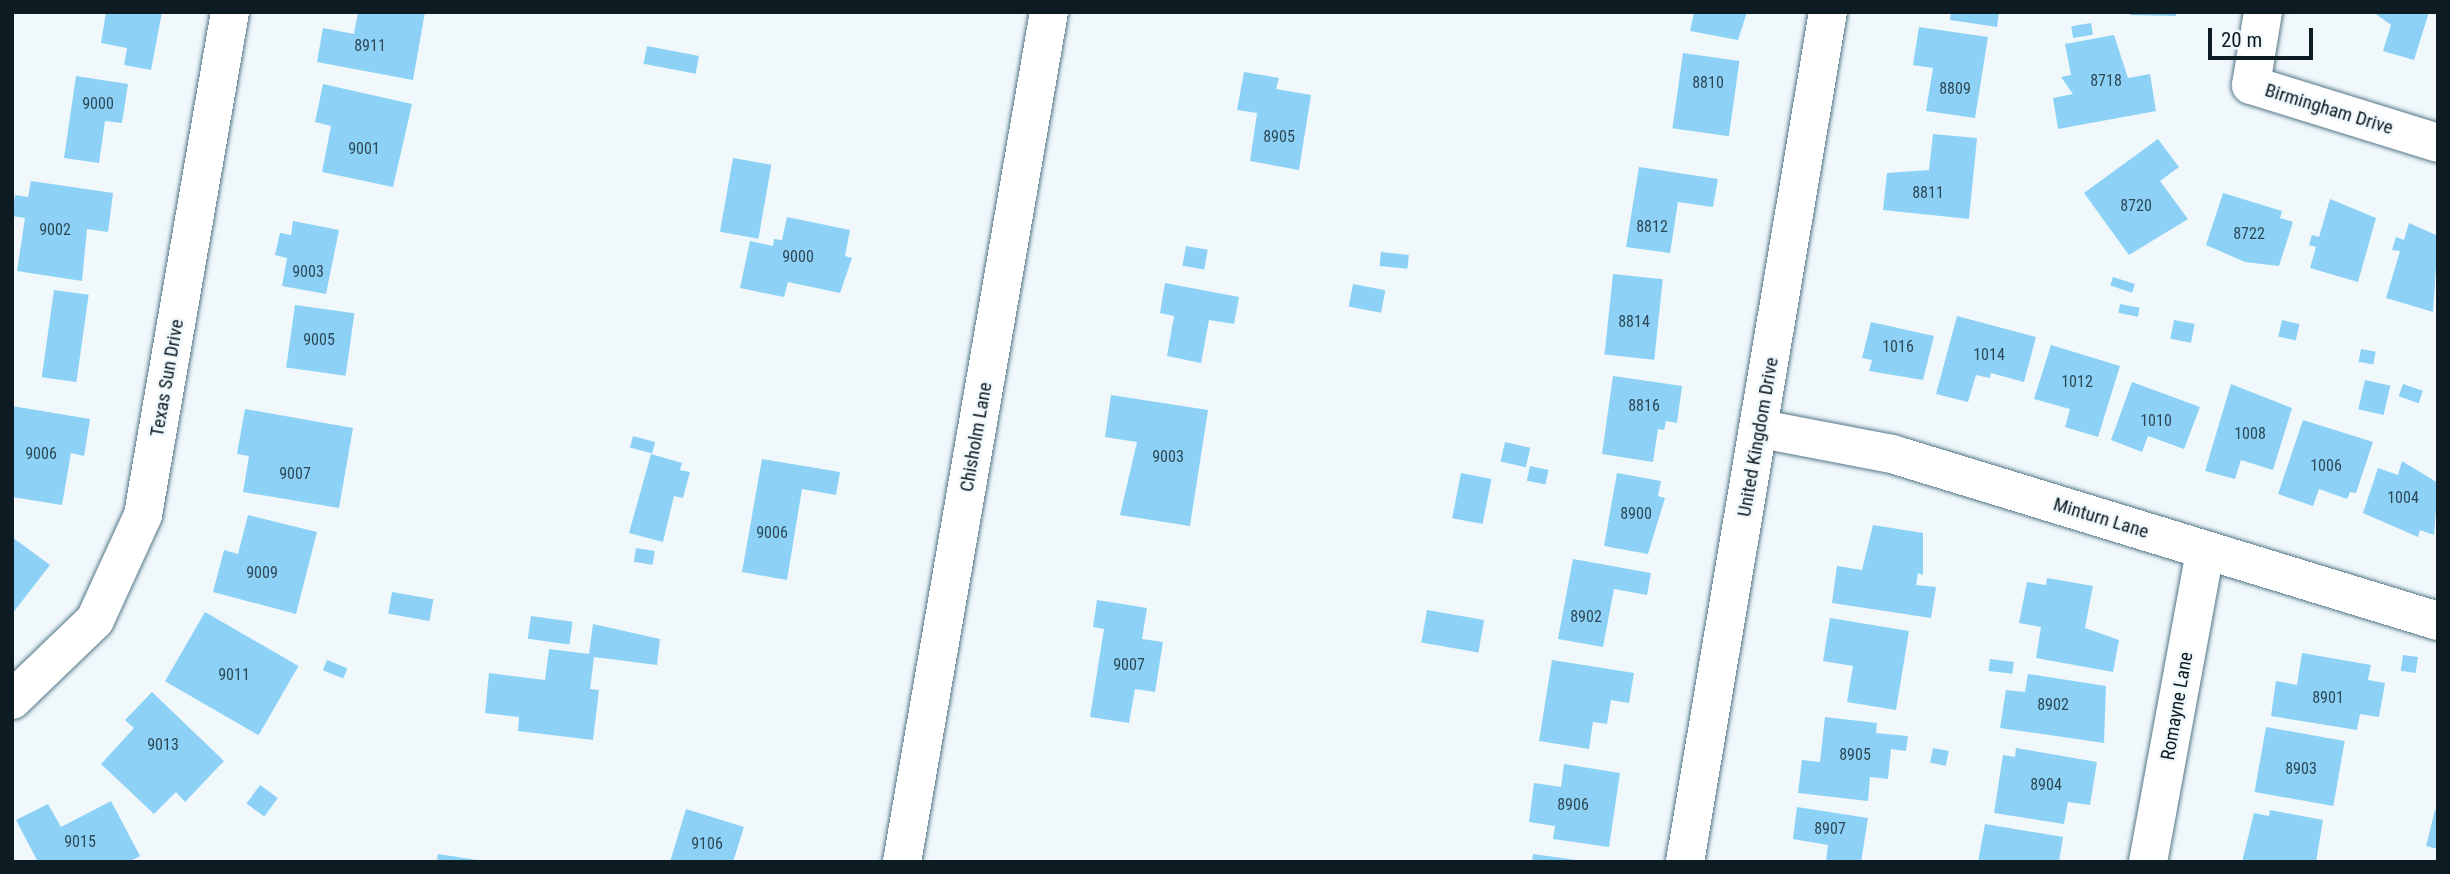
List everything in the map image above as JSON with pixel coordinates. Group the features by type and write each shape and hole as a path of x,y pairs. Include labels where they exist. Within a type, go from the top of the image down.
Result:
{"street":[{"name":"Texas Sun Drive","path":"12,700 95,620 143,515 230,12"},
{"name":"Chisholm Lane","path":"902,862 1049,12"},
{"name":"United Kingdom Drive","path":"1685,862 1761,429 1828,12"},
{"name":"Birmingham Drive","path":"2263,12 2251,85 2438,143"},
{"name":"Minturn Lane","path":"1761,429 1892,454 2438,621"},
{"name":"Romayne Lane","path":"2148,862 2205,550"}],"building":[{"path":"106,12 162,12 151,70 124,65 127,48 101,43"},
{"path":"358,12 425,12 413,80 317,62 323,28 354,34"},
{"path":"1694,12 1747,12 1738,40 1690,31"},
{"path":"1951,12 1999,12 1997,27 1950,20"},
{"path":"2130,12 2176,12 2176,16 2130,15"},
{"path":"2373,12 2429,12 2414,60 2383,51 2391,25"},
{"path":"2091,23 2093,35 2073,38 2071,26"},
{"path":"1919,27 1988,37 1975,118 1926,111 1933,68 1913,65"},
{"path":"2114,35 2128,78 2150,74 2156,111 2058,129 2053,98 2073,94 2061,77 2071,75 2065,44"},
{"path":"647,46 699,56 696,74 644,64"},
{"path":"1683,53 1739,61 1729,136 1672,128"},
{"path":"1244,72 1279,78 1276,89 1311,95 1299,170 1250,161 1257,113 1237,110"},
{"path":"76,76 128,84 122,123 105,121 99,163 64,158"},
{"path":"323,84 412,104 393,187 322,172 331,126 315,122"},
{"path":"1933,134 1977,138 1969,219 1883,210 1887,173 1929,170"},
{"path":"2158,139 2179,167 2160,181 2188,219 2129,255 2084,193"},
{"path":"733,158 771,165 758,239 720,232"},
{"path":"1639,167 1718,179 1713,207 1678,202 1670,253 1626,247"},
{"path":"31,181 113,193 108,232 87,229 82,281 17,271 25,218 12,216 15,195 28,197"},
{"path":"2223,193 2282,211 2280,218 2293,222 2279,266 2245,262 2206,245"},
{"path":"2330,199 2376,218 2358,282 2310,268 2316,247 2309,245 2312,235 2319,237"},
{"path":"787,217 850,230 845,256 852,258 840,293 788,282 784,297 740,288 750,241 773,246 774,239 782,240"},
{"path":"293,221 339,230 326,294 282,286 287,258 275,255 280,233 291,235"},
{"path":"2409,223 2438,236 2433,312 2386,298 2400,251 2392,250 2396,237 2404,240"},
{"path":"1186,246 1208,250 1204,270 1183,266"},
{"path":"1381,252 1409,255 1407,269 1380,266"},
{"path":"1613,274 1663,279 1654,360 1605,355"},
{"path":"2113,277 2135,284 2132,293 2110,286"},
{"path":"1165,283 1239,297 1234,324 1209,320 1201,363 1167,356 1174,316 1160,313"},
{"path":"1353,284 1385,290 1381,313 1349,307"},
{"path":"54,290 89,295 76,382 42,377"},
{"path":"2120,304 2140,308 2138,317 2118,313"},
{"path":"295,305 354,313 346,376 286,367"},
{"path":"1957,316 2036,337 2024,382 1991,373 1990,378 1976,375 1968,402 1936,394"},
{"path":"2174,320 2195,324 2191,343 2170,339"},
{"path":"2282,320 2300,324 2296,341 2278,337"},
{"path":"1871,322 1934,336 1923,380 1869,371 1872,360 1862,358"},
{"path":"2051,345 2120,366 2098,437 2065,427 2070,409 2034,399"},
{"path":"2361,349 2376,352 2373,365 2359,362"},
{"path":"1613,376 1682,386 1677,423 1666,421 1664,430 1658,429 1653,462 1602,454"},
{"path":"2365,380 2390,386 2384,415 2358,409"},
{"path":"2132,382 2200,407 2184,449 2148,436 2142,452 2111,440"},
{"path":"2231,384 2292,408 2273,470 2241,460 2235,479 2205,471"},
{"path":"2403,384 2423,391 2419,403 2399,396"},
{"path":"1111,395 1208,410 1190,526 1120,515 1137,442 1105,437"},
{"path":"12,406 90,419 84,456 71,453 62,505 12,497"},
{"path":"245,409 353,428 339,508 243,492 249,456 237,454"},
{"path":"2303,420 2373,442 2356,493 2350,492 2347,499 2319,489 2313,506 2278,494"},
{"path":"633,436 655,442 652,454 630,448"},
{"path":"1505,442 1530,448 1526,467 1501,461"},
{"path":"651,454 682,463 680,470 690,472 683,498 674,496 663,542 629,533"},
{"path":"762,459 840,472 836,495 802,489 787,580 742,572"},
{"path":"2402,461 2438,483 2434,535 2420,530 2418,537 2363,513 2378,468 2398,475"},
{"path":"1530,466 1549,470 1545,485 1527,481"},
{"path":"1461,473 1491,479 1483,524 1452,518"},
{"path":"1617,473 1661,481 1658,496 1665,498 1648,554 1604,546"},
{"path":"248,515 317,532 296,614 213,592 224,550 238,554"},
{"path":"1873,525 1923,533 1923,575 1918,573 1916,585 1936,587 1931,618 1832,603 1837,566 1862,570"},
{"path":"12,537 50,565 12,614"},
{"path":"636,548 655,551 653,565 634,562"},
{"path":"1573,559 1651,573 1647,595 1614,589 1603,647 1558,639"},
{"path":"2047,578 2093,586 2085,628 2119,640 2113,672 2036,658 2041,627 2019,623 2027,582 2046,585"},
{"path":"392,592 433,599 430,621 388,614"},
{"path":"1097,600 1147,608 1142,639 1163,642 1155,692 1135,689 1129,723 1090,717 1104,629 1093,627"},
{"path":"1427,610 1484,620 1478,653 1421,642"},
{"path":"205,612 299,666 259,735 165,681"},
{"path":"531,616 573,622 569,645 528,639"},
{"path":"1830,618 1909,631 1896,710 1847,702 1853,666 1823,661"},
{"path":"593,624 660,639 657,665 594,657 590,689 599,690 593,740 518,731 519,717 485,713 489,673 545,680 549,649 589,654"},
{"path":"2302,653 2371,665 2368,680 2385,683 2379,717 2360,714 2357,730 2271,716 2276,681 2297,685"},
{"path":"2403,655 2418,657 2416,673 2401,671"},
{"path":"1990,659 2014,662 2012,674 1989,671"},
{"path":"327,660 347,668 343,678 323,670"},
{"path":"1552,660 1634,673 1629,703 1611,700 1607,724 1593,722 1589,749 1539,741"},
{"path":"2028,674 2106,686 2104,743 2000,728 2006,690 2025,692"},
{"path":"152,692 224,761 185,802 176,792 154,814 101,764 134,728 125,720"},
{"path":"1825,717 1877,723 1876,733 1908,736 1906,751 1891,749 1888,779 1870,777 1868,801 1798,793 1802,760 1820,762"},
{"path":"2266,727 2345,741 2333,806 2255,792"},
{"path":"1933,748 1949,751 1946,766 1930,763"},
{"path":"2016,748 2097,762 2090,805 2068,802 2064,824 1994,813 2003,755 2015,757"},
{"path":"1564,764 1620,773 1609,847 1553,839 1555,826 1529,822 1534,783 1561,787"},
{"path":"260,785 278,798 264,817 246,804"},
{"path":"111,801 140,856 129,862 38,862 16,820 48,804 61,827"},
{"path":"1797,807 1868,818 1861,862 1826,862 1828,845 1793,839"},
{"path":"686,809 744,827 733,862 670,862"},
{"path":"2270,810 2323,820 2316,862 2242,862 2254,813 2269,816"},
{"path":"2435,810 2438,811 2438,849 2426,846"},
{"path":"1985,824 2063,837 2059,862 1978,862"},
{"path":"438,854 477,860 477,862 437,862"},
{"path":"1533,854 1576,860 1576,862 1532,862"}]}
